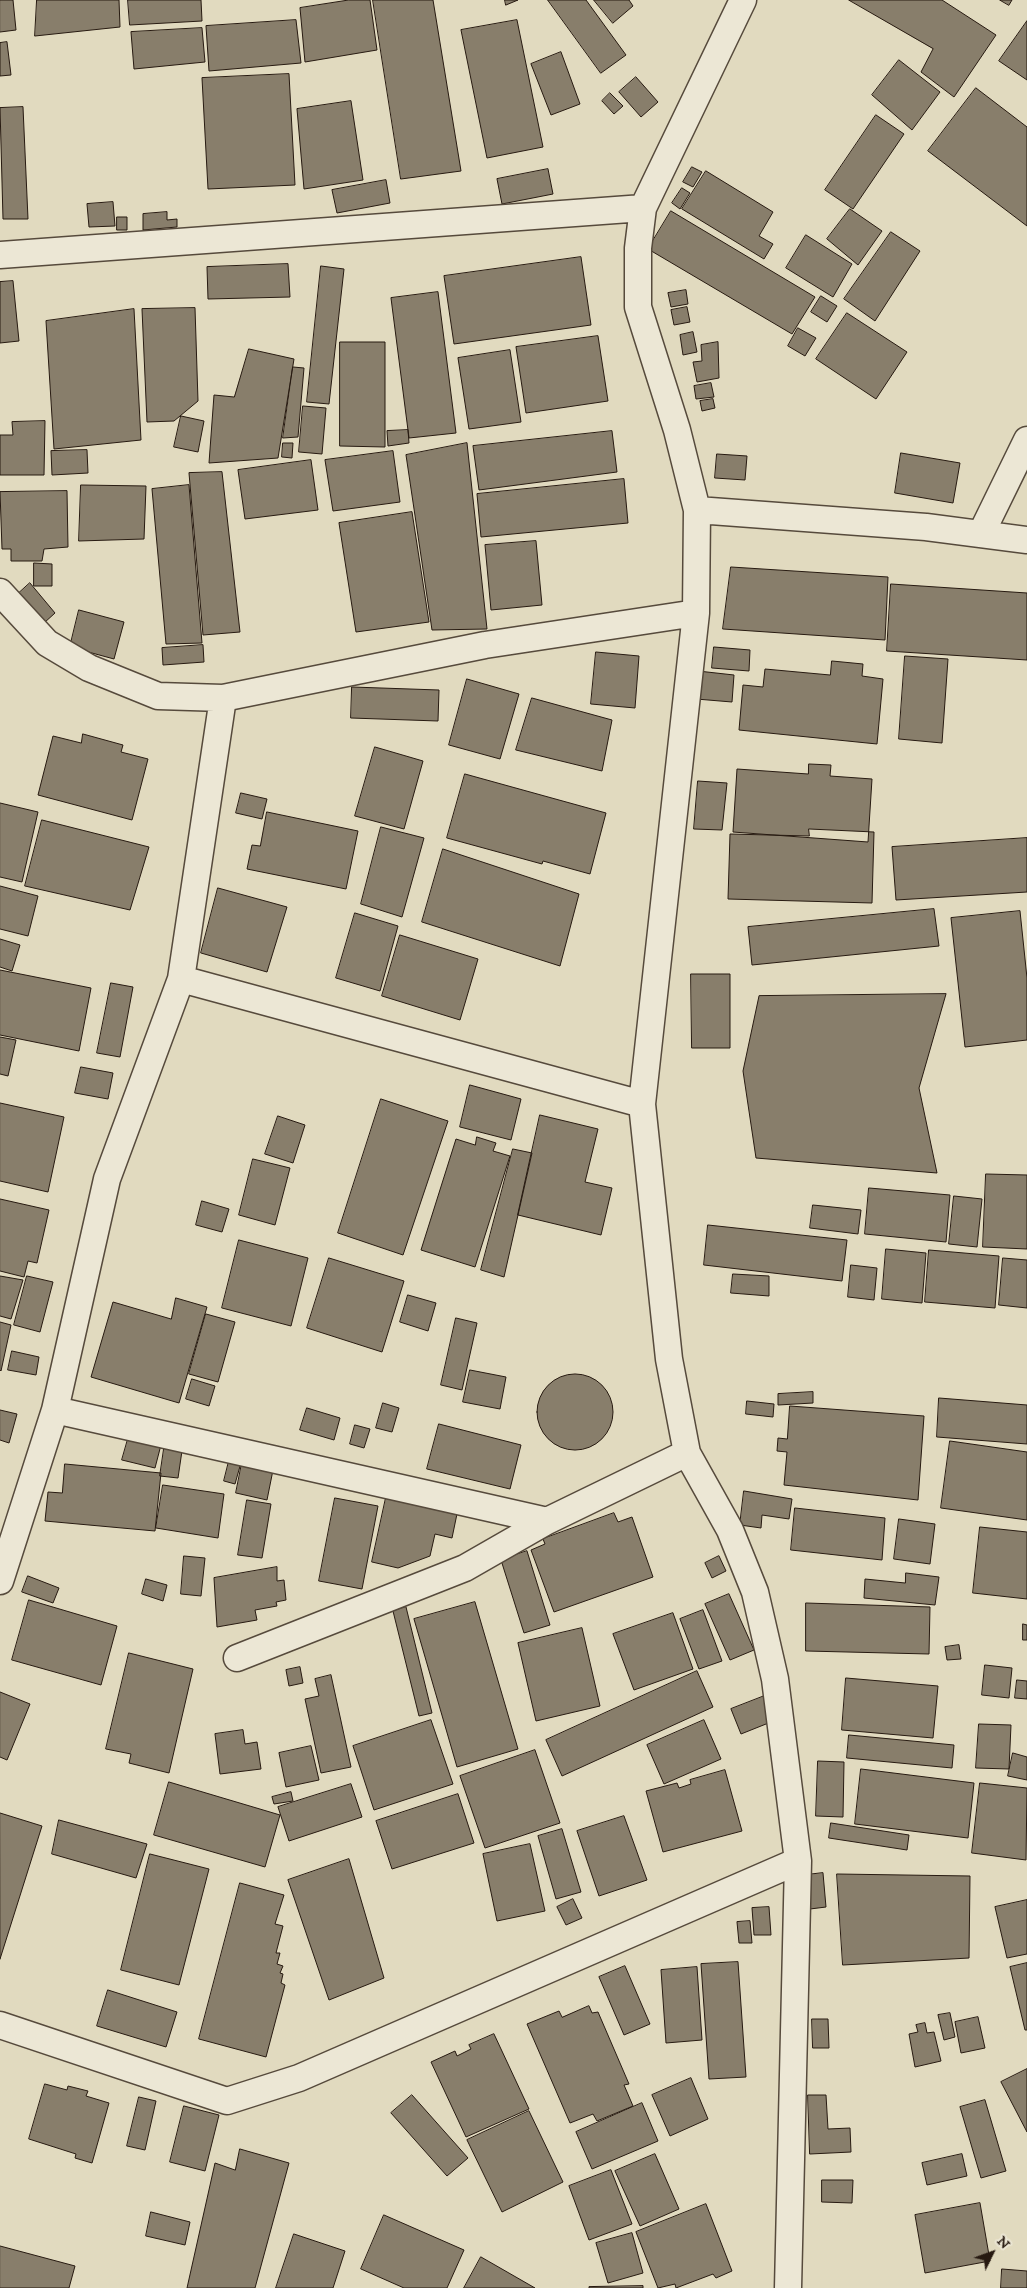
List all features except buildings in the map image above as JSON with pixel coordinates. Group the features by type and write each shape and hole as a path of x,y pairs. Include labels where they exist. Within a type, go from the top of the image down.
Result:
{"street":[{"path":"743,0 643,208 638,248 638,307 677,430 697,510 696,613 642,1104 669,1359 687,1453 730,1530 755,1592 775,1679 798,1861 788,2288"},
{"path":"0,255 643,208"},
{"path":"981,534 1027,440"},
{"path":"697,510 926,526 1027,540"},
{"path":"0,592 47,643 89,668 158,696 223,698 485,645 696,613"},
{"path":"0,1581 55,1410 108,1179 181,979 223,698"},
{"path":"181,979 642,1104"},
{"path":"55,1410 547,1522"},
{"path":"237,1658 465,1568 547,1522 687,1453"},
{"path":"0,2025 227,2101 299,2078 798,1861"}]}
